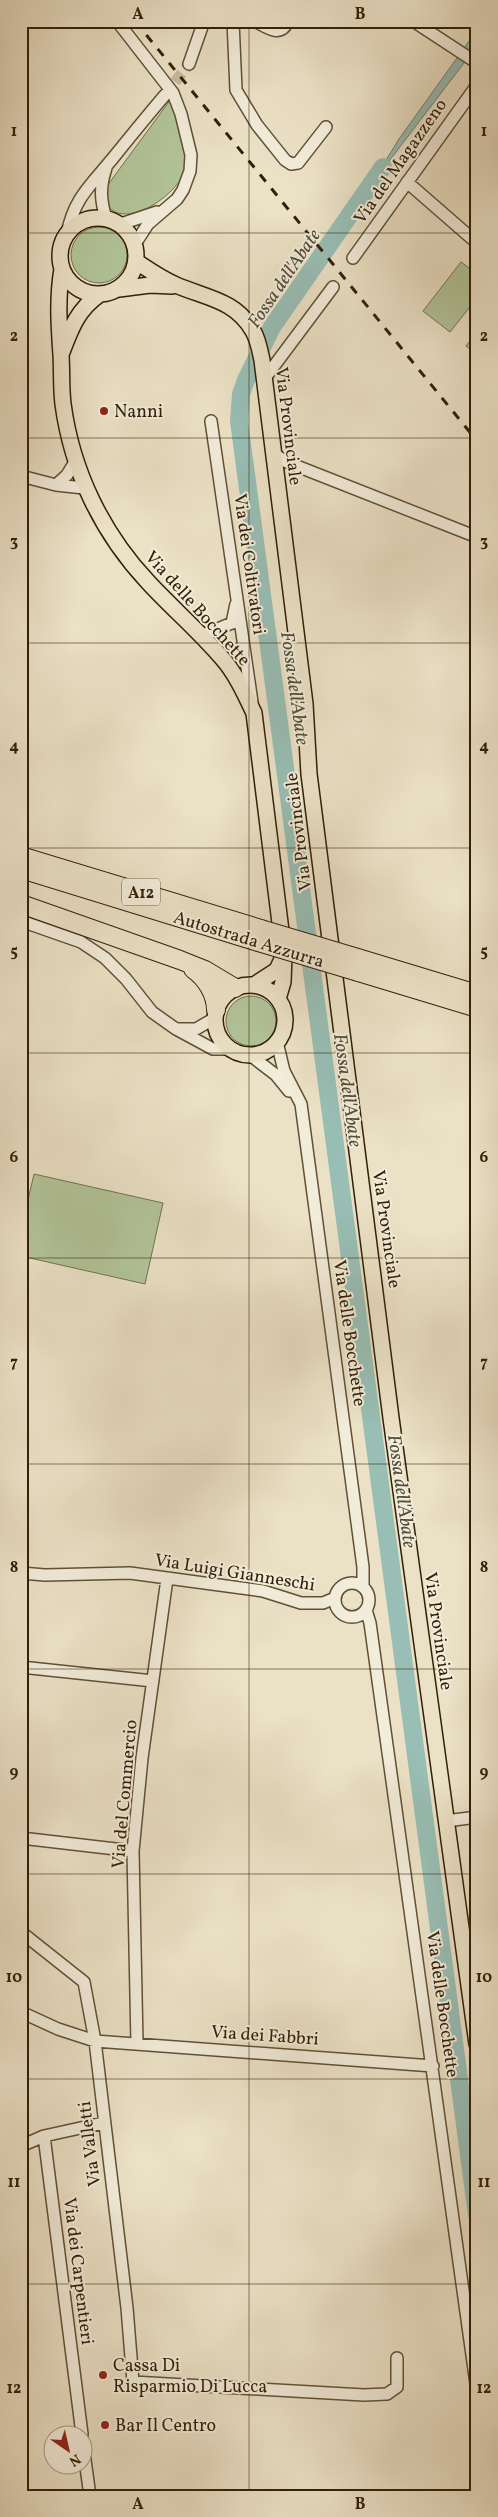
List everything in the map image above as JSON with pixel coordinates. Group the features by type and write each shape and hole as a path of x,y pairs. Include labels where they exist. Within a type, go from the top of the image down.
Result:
{"highway":[{"name":"Autostrada Azzurra","path":"21,856 260,935 358,965 477,1008"},
{"name":"Autostrada Azzurra","path":"21,869 260,935"},
{"path":"21,904 180,960 205,970 235,988"},
{"path":"180,960 201,975 216,999 215,1014"},
{"name":"Autostrada Azzurra","path":"358,965 477,994"}],"main road":[{"path":"106,218 121,224 135,244 137,262 134,272 119,289 100,294 81,290 73,285 62,269 60,251 67,234 84,220 106,218"},
{"name":"Via Provinciale","path":"137,262 178,286 222,301 242,315 254,332 262,360 305,704 310,774 392,1428 477,2044"},
{"name":"Via delle Bocchette","path":"62,269 59,305 63,402 75,462 84,488 127,556 147,581 223,658 236,677 254,713 284,955 283,982 278,999"},
{"name":"Via Provinciale","path":"119,289 150,285 178,286"},
{"name":"Via delle Bocchette","path":"61,355 76,318 90,301 100,294"},
{"path":"254,985 272,992 278,999 285,1016 282,1034 277,1042 265,1051 250,1055 230,1049 221,1041 216,1030 215,1014 224,997 235,988 254,985 277,970 284,955"}],"street":[{"path":"118,21 169,87 181,114 189,145 190,171 183,190 148,224 135,244"},
{"path":"189,64 204,21"},
{"path":"233,21 236,90 257,125 285,160 291,164 298,163 326,127"},
{"path":"255,21 272,30 280,30 285,28 288,21"},
{"path":"413,21 477,63"},
{"name":"Via del Magazzeno","path":"353,258 477,85"},
{"path":"67,234 76,206 94,178 165,95"},
{"path":"106,166 101,195 106,218"},
{"path":"407,182 477,243"},
{"path":"121,224 166,208"},
{"path":"265,378 333,287"},
{"name":"Via dei Coltivatori","path":"211,421 254,713"},
{"path":"274,453 284,461 477,537"},
{"path":"56,485 67,475 75,462"},
{"path":"21,476 56,485 84,488"},
{"path":"201,636 232,623 237,594"},
{"path":"21,921 81,942 105,958 152,1012 176,1029 213,1049 230,1049"},
{"path":"176,1029 196,1029 215,1014"},
{"path":"277,1042 284,1071 301,1104"},
{"path":"250,1055 276,1075 301,1104"},
{"name":"Via delle Bocchette","path":"301,1104 363,1567 358,1584 368,1595 362,1613 370,1623 477,2391"},
{"name":"Via Luigi Gianneschi","path":"21,1573 45,1576 130,1573 263,1591 300,1603 336,1604"},
{"name":"Via del Commercio","path":"137,2043 133,1851 167,1579"},
{"path":"358,1584 343,1585 336,1604 346,1616 362,1613"},
{"path":"21,1667 153,1681"},
{"path":"446,1822 477,1817"},
{"path":"21,1838 133,1851"},
{"name":"Via Valletti","path":"21,1932 84,1982 95,2041 133,2382 364,2395 386,2394 397,2387 397,2358"},
{"name":"Via dei Fabbri","path":"21,2012 58,2029 95,2041 433,2066"},
{"path":"21,2146 44,2136 103,2123"},
{"name":"Via dei Carpentieri","path":"44,2136 80,2424"},
{"name":"Via dei Carpentieri","path":"87,2474 90,2496"}],"green space":[{"path":"171,99 186,150 186,167 182,177 175,187 152,205 127,214 116,212 107,205 104,190"},
{"path":"94,227 104,227 119,235 125,244 127,255 125,266 119,275 104,283 94,283 83,278 76,271 71,260 71,250 76,239 83,232"},
{"path":"461,262 477,274 477,298 450,332 423,311"},
{"path":"477,332 477,354 466,346"},
{"path":"246,996 256,996 269,1003 276,1016 276,1026 269,1039 256,1046 246,1046 237,1042 230,1035 226,1026 226,1016 230,1007 237,1000"},
{"path":"34,1174 163,1203 145,1284 21,1256 21,1230"}],"water":[{"path":"477,30 477,46 370,186 399,139"}],"waterway":[{"name":"Fossa dell'Abate","path":"383,167 272,327 241,394 239,421 477,2215"}],"tunnel":[{"path":"165,95 189,64"}],"railway":[{"path":"135,21 477,441"}],"place":[{"name":"Nanni","path":"104,411"},
{"name":"Cassa Di Risparmio Di Lucca","path":"103,2375"},
{"name":"Bar Il Centro","path":"105,2425"}]}
